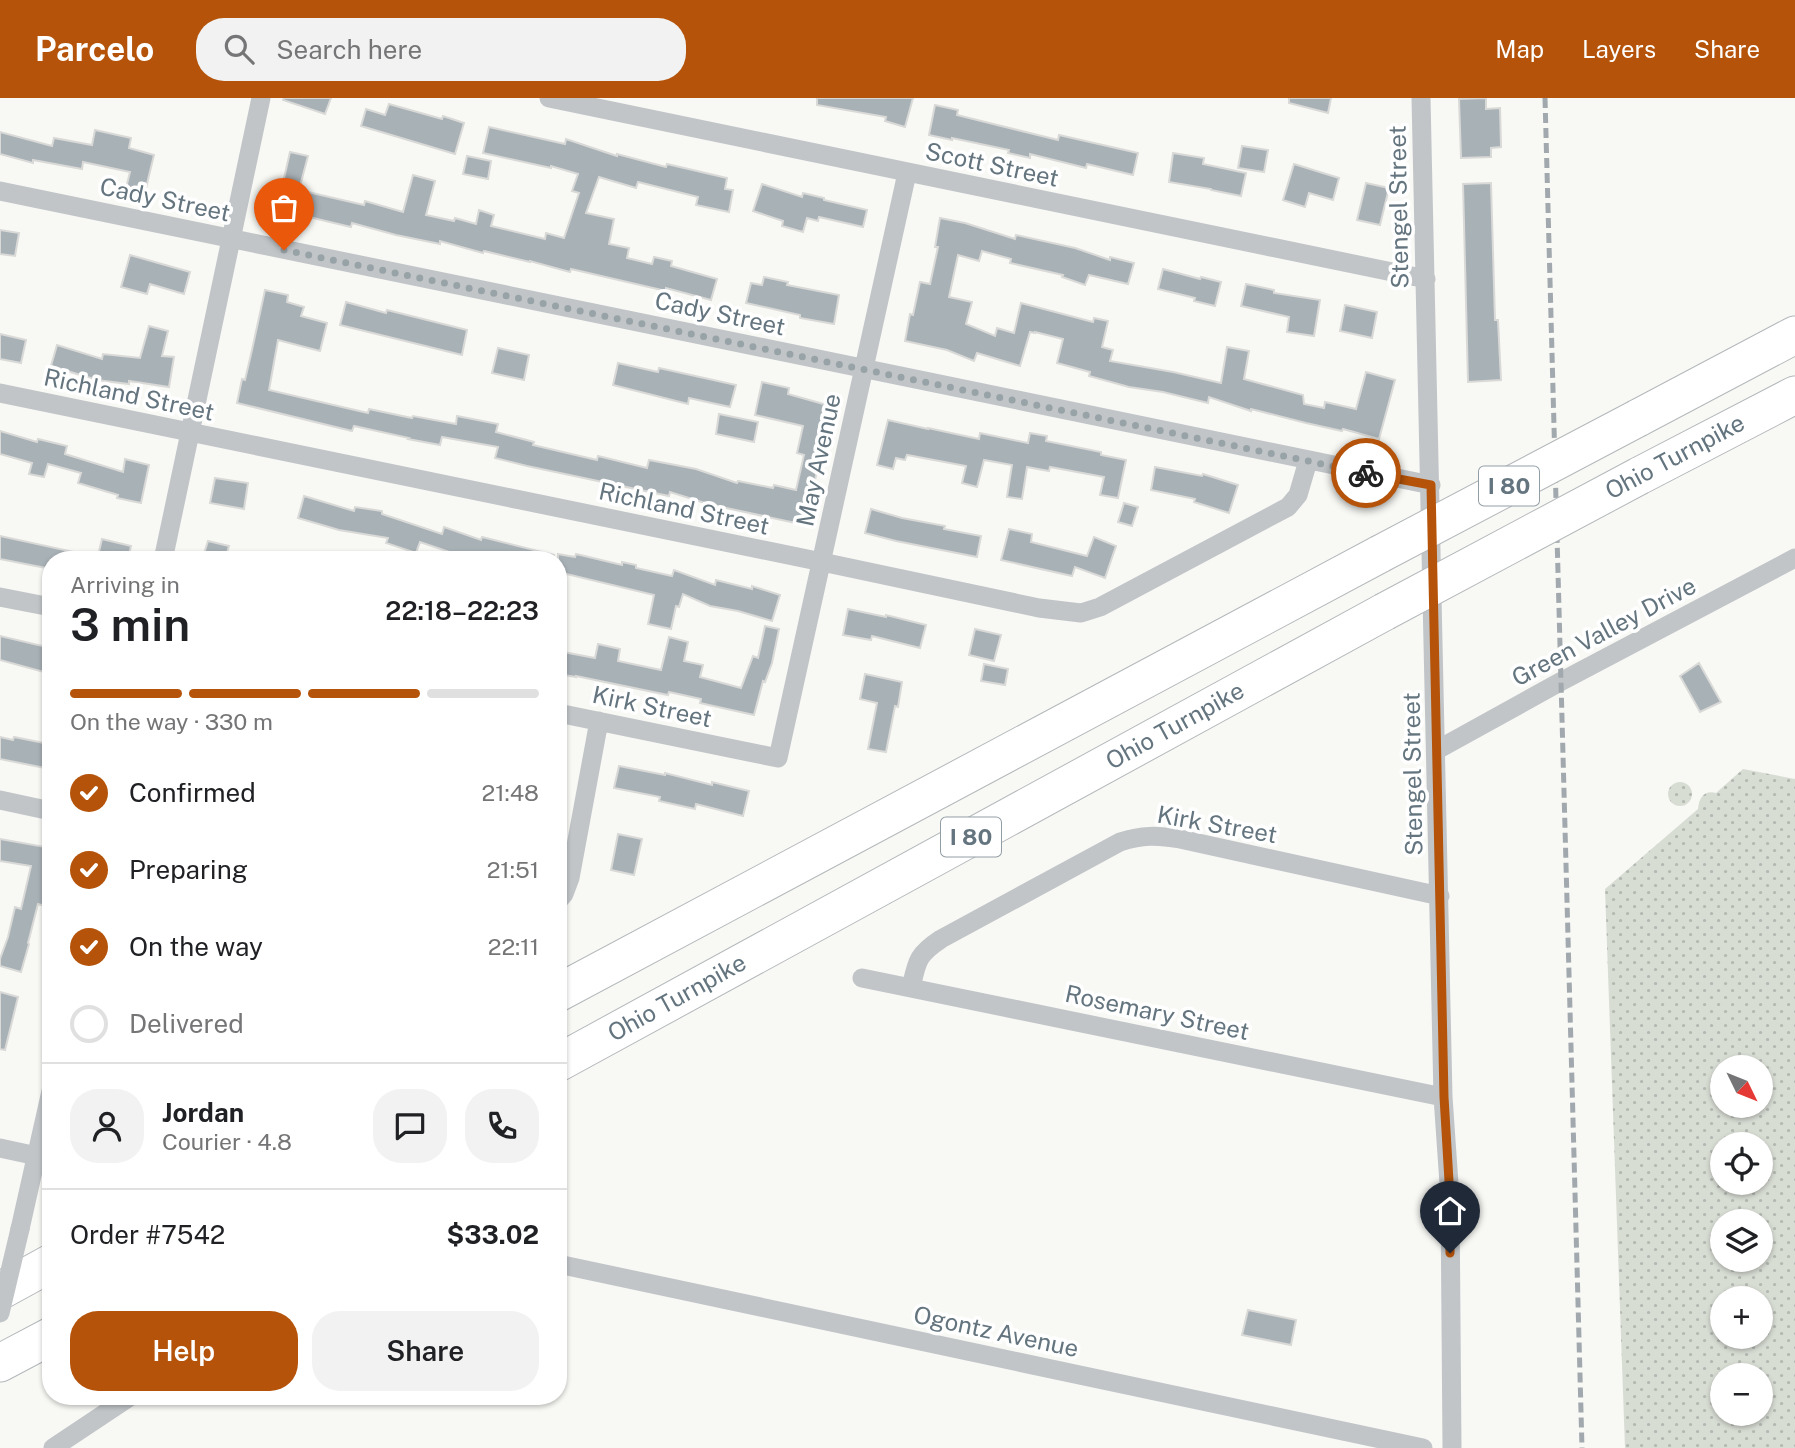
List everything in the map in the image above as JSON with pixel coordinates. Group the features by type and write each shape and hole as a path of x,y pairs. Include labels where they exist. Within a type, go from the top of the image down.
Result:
{"highway":[{"name":"I 80","path":"567,988 1795,335"},
{"name":"Ohio Turnpike","path":"567,1058 1384,612 1795,394"},
{"path":"0,1290 42,1269"},
{"path":"0,1363 42,1341"}],"street":[{"path":"165,551 261,98"},
{"name":"Scott Street","path":"549,98 1426,279"},
{"name":"Stengel Street","path":"1421,98 1444,1097 1450,1198 1452,1448"},
{"name":"May Avenue","path":"778,758 907,173"},
{"name":"Cady Street","path":"0,191 1431,485"},
{"name":"Richland Street","path":"0,393 1039,608 1080,613 1100,607 1288,506 1298,495 1308,461"},
{"name":"Green Valley Drive","path":"1437,750 1795,558"},
{"path":"0,597 42,605"},
{"name":"Kirk Street","path":"567,715 778,758"},
{"path":"567,886 599,721"},
{"path":"0,800 42,809"},
{"name":"Kirk Street","path":"911,988 916,965 925,950 941,939 1120,842 1139,836 1158,835 1180,839 1440,896"},
{"name":"Rosemary Street","path":"862,978 1444,1097"},
{"path":"0,1313 42,1133"},
{"path":"0,1148 37,1156"},
{"name":"Ogontz Avenue","path":"567,1266 1423,1448"},
{"path":"53,1448 118,1405"}],"shaded area":[{"path":"1743,769 1795,779 1795,1448 1625,1448 1605,889 1698,809 1703,796 1716,793"},
{"path":"1680,782 1689,785 1692,794 1689,803 1680,806 1671,803 1668,794 1671,785"}],"building":[{"path":"331,98 325,114 283,100"},
{"path":"817,98 913,98 905,127 885,121 886,117 817,105"},
{"path":"1289,98 1331,98 1328,113 1289,103"},
{"path":"1486,98 1486,109 1500,108 1501,147 1491,148 1491,157 1461,158 1459,99"},
{"path":"389,104 464,123 455,154 361,126 366,109 385,115"},
{"path":"935,105 958,110 957,115 1058,140 1059,135 1138,153 1133,175 1087,164 1086,168 1030,154 1030,158 1008,153 1009,150 929,135"},
{"path":"489,127 565,144 566,139 617,156 727,178 725,189 733,190 729,212 696,205 698,197 638,182 636,188 599,177 586,213 614,219 609,244 629,248 627,258 652,264 654,257 672,261 671,266 717,279 711,300 666,288 666,291 571,269 570,272 440,241 440,244 352,223 351,227 271,208 276,186 282,187 290,152 308,156 299,190 364,205 365,201 403,212 413,175 435,181 426,215 454,221 455,218 476,224 479,210 494,215 491,226 545,239 546,233 564,238 579,193 572,191 578,174 483,153"},
{"path":"95,130 131,138 129,148 154,155 145,192 126,188 130,172 83,162 82,169 33,160 33,163 0,154 0,132 52,146 54,138 92,145"},
{"path":"1242,146 1268,150 1264,172 1238,168"},
{"path":"1173,153 1204,158 1203,164 1246,173 1241,196 1169,182"},
{"path":"467,156 491,161 488,179 463,174"},
{"path":"1294,164 1339,178 1333,200 1309,193 1305,207 1283,200"},
{"path":"1366,183 1389,188 1380,225 1357,220"},
{"path":"1491,183 1495,320 1498,320 1501,380 1468,382 1463,184"},
{"path":"762,184 802,197 803,193 867,210 863,227 819,217 818,221 807,218 803,232 782,226 783,221 753,211"},
{"path":"940,218 1015,239 1016,235 1075,248 1110,260 1110,257 1134,263 1128,284 1089,275 1085,285 1062,277 1063,275 1010,263 1011,259 982,251 979,261 958,255 949,297 972,302 966,324 995,336 997,328 1014,333 1021,303 1093,322 1094,318 1108,321 1102,347 1113,350 1110,361 1221,383 1227,347 1249,351 1244,379 1303,395 1304,404 1324,408 1325,402 1356,409 1366,372 1395,380 1379,439 1251,411 1209,397 1208,403 1089,376 1090,372 1057,363 1063,339 1035,332 1030,332 1020,366 977,353 974,361 947,350 905,341 920,282 930,284 938,247 935,247"},
{"path":"0,230 19,233 15,256 0,254"},
{"path":"130,255 190,272 184,294 150,284 147,294 121,287"},
{"path":"1163,269 1221,282 1215,306 1158,289"},
{"path":"764,277 788,282 787,285 839,295 834,324 746,303 751,283 762,285"},
{"path":"1246,284 1274,290 1274,293 1320,300 1314,336 1287,332 1289,317 1241,306"},
{"path":"265,290 288,295 287,302 304,307 301,316 327,323 320,351 278,340 269,390 368,413 369,409 456,424 457,416 498,424 496,432 534,442 533,445 597,460 598,456 647,468 649,460 696,469 737,483 738,481 773,488 774,485 796,490 804,455 797,453 803,426 755,415 762,382 789,388 788,394 827,405 817,437 821,438 815,466 818,467 805,525 708,504 670,492 669,496 495,458 498,447 442,437 440,445 354,426 352,431 237,403 242,379 245,380"},
{"path":"346,302 467,330 462,355 340,325"},
{"path":"1345,305 1377,312 1372,338 1340,331"},
{"path":"149,326 168,331 162,356 174,357 169,387 129,381 129,384 97,380 51,366 57,345 102,359 103,354 140,358"},
{"path":"0,334 26,340 21,363 0,359"},
{"path":"498,348 529,355 524,380 492,373"},
{"path":"618,363 658,372 659,368 736,385 730,407 689,398 688,404 613,385"},
{"path":"719,414 758,422 754,442 716,434"},
{"path":"888,420 979,439 980,433 1028,443 1030,433 1047,436 1046,441 1126,460 1118,498 1100,495 1104,477 1050,467 1049,471 1027,467 1022,499 1007,497 1012,465 984,460 977,487 962,483 966,466 907,455 905,460 896,458 893,469 877,465"},
{"path":"0,431 37,442 38,439 67,446 65,454 123,472 125,459 149,465 141,503 117,498 118,495 78,483 81,473 48,464 44,477 29,474 32,463 0,454"},
{"path":"1155,467 1202,476 1203,474 1238,485 1229,513 1194,502 1195,499 1151,490"},
{"path":"215,478 248,483 244,509 210,503"},
{"path":"304,496 354,511 355,507 382,511 382,514 442,534 444,527 481,540 482,537 538,551 446,551 420,542 417,551 410,551 386,543 388,538 339,530 298,518"},
{"path":"1124,503 1138,507 1132,526 1118,522"},
{"path":"871,509 981,536 977,557 865,533"},
{"path":"1009,529 1032,534 1031,542 1087,556 1094,537 1116,546 1105,578 1075,567 1072,576 1001,560"},
{"path":"0,536 69,551 42,551 42,567 0,559"},
{"path":"102,539 131,546 130,551 99,551"},
{"path":"208,541 229,546 228,551 205,551"},
{"path":"576,554 622,565 622,562 672,576 674,570 715,585 716,580 752,589 752,586 780,595 772,621 710,606 683,594 679,607 676,606 671,629 648,624 654,595 567,574 567,556 575,557"},
{"path":"848,609 926,625 920,648 872,636 871,640 843,635"},
{"path":"765,626 779,629 772,663 765,682 763,681 754,715 700,703 701,699 669,692 668,695 567,676 567,653 595,658 598,644 620,649 618,661 661,670 669,637 688,642 684,661 703,665 700,677 741,688 753,656 758,658"},
{"path":"975,629 1001,635 994,661 969,655"},
{"path":"0,636 42,646 42,672 0,660"},
{"path":"1699,663 1721,702 1700,712 1680,676"},
{"path":"984,664 1008,669 1005,685 981,681"},
{"path":"865,674 902,682 886,752 868,749 877,703 860,699"},
{"path":"0,737 42,743 42,767 0,759"},
{"path":"619,766 749,791 743,816 696,804 695,809 659,801 660,797 614,788"},
{"path":"618,834 642,839 634,875 611,870"},
{"path":"0,839 42,846 42,905 38,904 21,972 0,966 0,959 15,907 21,909 31,866 0,861"},
{"path":"0,992 18,997 5,1050 0,1049"},
{"path":"1248,1310 1296,1320 1291,1345 1242,1335"}],"railway":[{"path":"1545,98 1582,1448"}],"way so far":[{"path":"284,250 1366,473"}],"route":[{"path":"1366,473 1431,485 1444,1097 1450,1198 1450,1253"}]}
